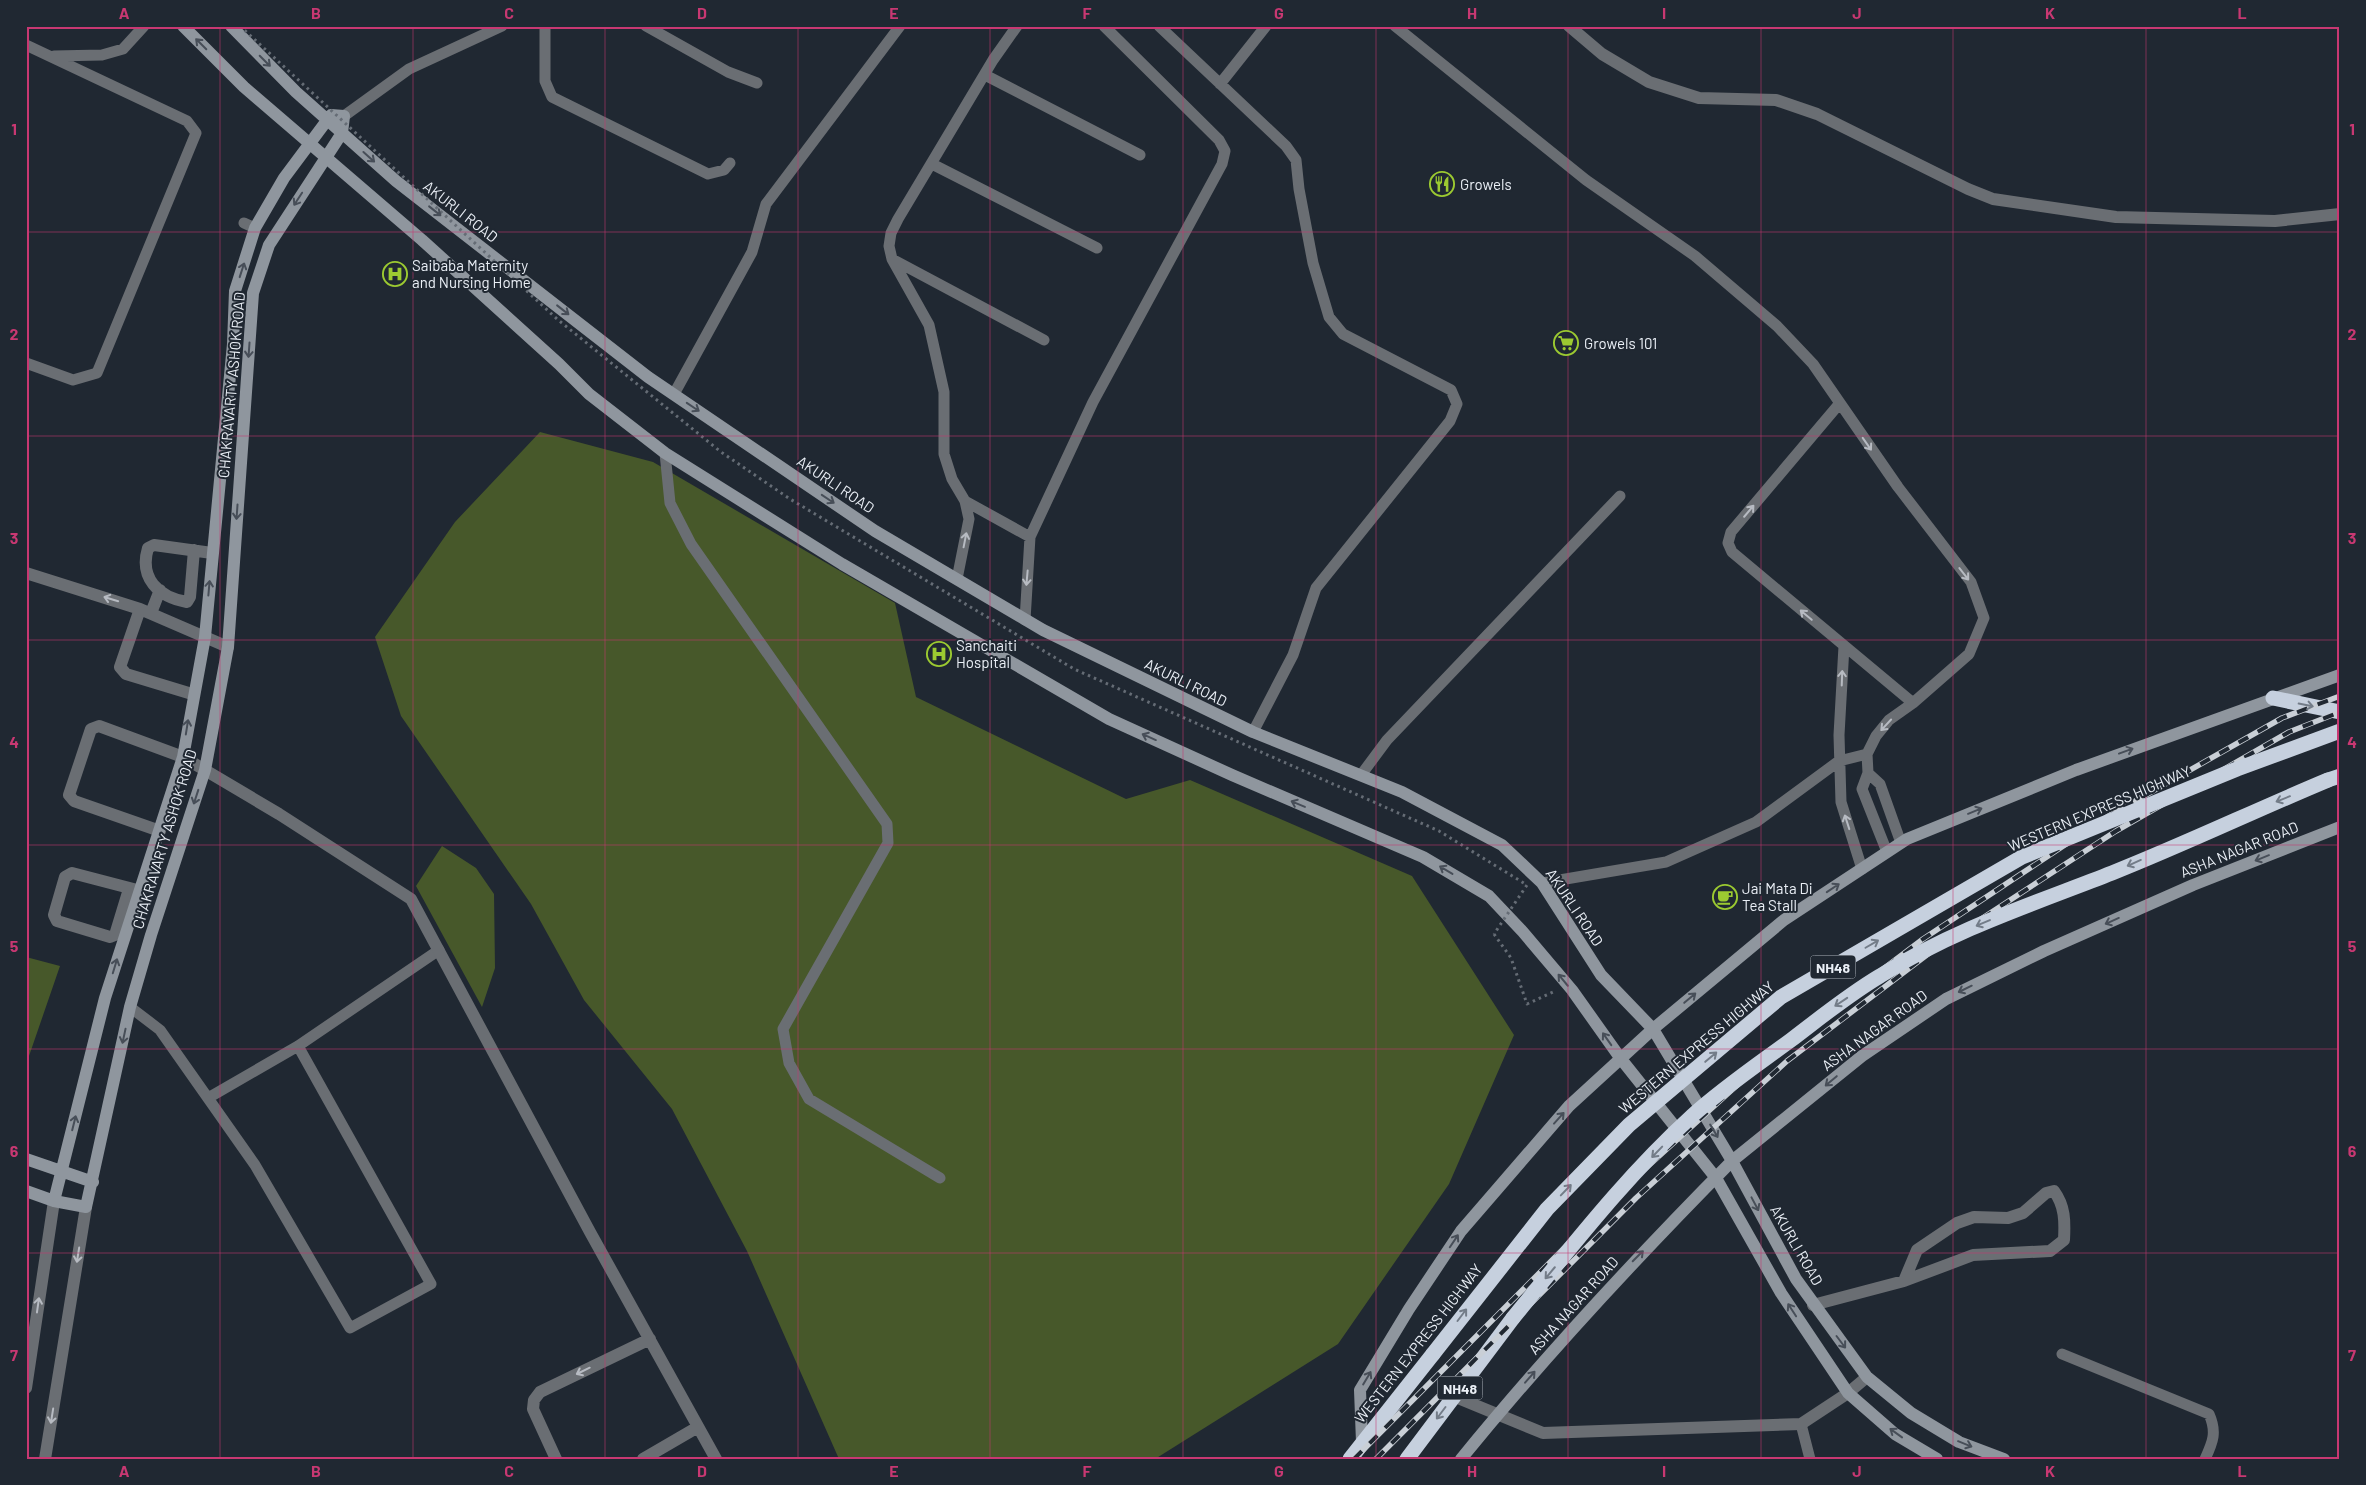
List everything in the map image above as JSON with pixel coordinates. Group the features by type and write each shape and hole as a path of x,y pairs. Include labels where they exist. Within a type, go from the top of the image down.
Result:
{"highway":[{"path":"2273,698 2340,712"},
{"name":"WESTERN EXPRESS HIGHWAY","path":"1350,1459 1547,1208 1629,1125 1781,997 2022,857 2340,731"},
{"name":"NH48","path":"1407,1459 1513,1318 1612,1198 1691,1117 1745,1072 1791,1040 1825,1013 1881,975 1956,934 2043,898 2113,872 2340,776"}],"main road":[{"path":"183,26 244,87 422,240 559,364 589,394 665,453 842,564 1110,719 1232,775 1423,857 1489,896 1523,932 1572,990 1621,1058 1716,1178 1781,1293 1848,1393 1895,1434 1937,1459"},
{"name":"AKURLI ROAD","path":"230,26 296,92 396,181 648,376 875,531 1025,620 1090,654 1253,732 1402,792 1502,845 1542,883 1601,975 1653,1029 1732,1161 1796,1279 1867,1377 1911,1413 1959,1442 2004,1459"},
{"path":"328,120 331,115 344,116"},
{"name":"CHAKRAVARTY ASHOK ROAD","path":"86,1207 130,1007 150,935 205,770 228,647 253,293 269,245 342,133 344,116"},
{"name":"CHAKRAVARTY ASHOK ROAD","path":"54,1201 135,890 160,831 183,757 192,694 204,637 234,326 235,291 249,226 328,120"},
{"path":"234,326 251,326"},
{"path":"1362,1442 1360,1390 1409,1309 1460,1231 1569,1106 1653,1029 1784,920 1901,843 2076,770 2340,675"},
{"name":"ASHA NAGAR ROAD","path":"1461,1459 1622,1272 1732,1161 1862,1056 1946,999 2044,951 2175,892 2340,827"},
{"path":"26,1158 93,1182"},
{"path":"26,1192 54,1201 86,1207"}],"street":[{"path":"1569,26 1602,54 1649,82 1699,98 1776,100 1817,114 1968,189 1993,199 2116,217 2275,221 2340,214"},
{"path":"194,550 190,597 187,602 176,600 149,580 146,571 148,548 154,545 194,550 212,553"},
{"path":"26,573 145,611 228,647"},
{"path":"160,590 145,611 120,667 126,674 192,694"},
{"path":"160,831 74,801 69,795 91,730 99,726 183,757 278,814 411,900 716,1459"},
{"path":"72,873 135,890 115,935 110,937 57,922 54,915 65,877 72,873"},
{"path":"1813,1305 1904,1281 1974,1256 2050,1251 2064,1240 2065,1224 2062,1202 2054,1192 2046,1193 2023,1213 2008,1218 1974,1217 1957,1223 1917,1250 1904,1281"},
{"name":"CHAKRAVARTY ASHOK ROAD","path":"26,1388 54,1201"},
{"path":"45,1459 86,1207"},
{"path":"556,1459 533,1409 534,1400 540,1392 650,1339"},
{"path":"1454,1396 1542,1433 1801,1424 1848,1393 1867,1377"},
{"path":"644,1459 698,1427"}],"lane":[{"path":"50,57 102,55 123,49 144,26"},
{"path":"344,116 409,69 502,26"},
{"path":"545,26 545,81 552,97 708,174 724,170 730,163"},
{"path":"646,26 728,72 758,83"},
{"path":"674,394 752,252 766,204 900,26"},
{"path":"957,579 969,519 964,501 952,479 944,454 944,392 929,326 892,259 889,246 891,233 985,75 1017,26"},
{"path":"1025,620 1030,538 1093,402 1222,164 1225,151 1219,140 1104,26"},
{"path":"1159,26 1286,146 1296,160 1299,189 1313,263 1329,317 1342,334 1451,390 1457,404 1450,421 1316,588 1293,655 1253,732"},
{"path":"1220,84 1266,26"},
{"path":"1395,26 1586,180 1695,256 1777,326 1813,364 1898,487 1971,582 1984,618 1969,654 1913,703 1889,720 1876,736 1867,754 1868,773 1862,789 1887,852"},
{"path":"26,45 187,121 196,133 97,373 73,380 26,363"},
{"path":"985,75 1140,155"},
{"path":"932,164 1097,248"},
{"path":"892,259 1044,340"},
{"path":"1840,403 1731,532 1728,543 1732,552 1913,703"},
{"path":"665,453 670,503 691,544 887,824 888,843 783,1029 789,1063 809,1098 940,1178"},
{"path":"1361,775 1387,740 1620,496"},
{"path":"964,501 1030,538"},
{"path":"1844,646 1839,761 1840,802 1862,868"},
{"path":"1542,883 1666,862 1756,822 1839,761 1867,754"},
{"path":"1868,773 1880,784 1901,843"},
{"path":"208,1098 298,1046 439,950"},
{"path":"130,1007 160,1030 255,1165 350,1328 431,1284 298,1046"},
{"path":"2062,1354 2209,1414 2214,1427 2211,1445 2205,1459"},
{"path":"1801,1424 1810,1459"}],"path":[{"path":"240,26 557,318 721,452 782,494 1074,669 1440,831 1527,885 1494,934 1511,958 1527,1004"}],"green space":[{"path":"540,432 653,462 895,603 916,697 1126,799 1190,780 1412,876 1514,1035 1449,1184 1338,1344 1155,1459 839,1459 747,1251 672,1109 584,1000 531,904 401,716 375,637 455,522"},
{"path":"442,846 476,868 494,894 495,968 482,1007 416,886"},
{"path":"26,957 60,966 29,1056 26,1055"}],"railway":[{"path":"1354,1459 1625,1187 1777,1049 1923,939 2107,817 2282,718 2340,696"},
{"path":"1376,1459 1636,1198 1787,1061 1932,951 2116,831 2289,732 2340,712"}],"place":[{"name":"Growels","path":"1442,184"},
{"name":"Saibaba Maternity and Nursing Home","path":"395,274"},
{"name":"Growels 101","path":"1566,343"},
{"name":"Sanchaiti Hospital","path":"939,654"},
{"name":"Jai Mata Di Tea Stall","path":"1725,897"}]}
